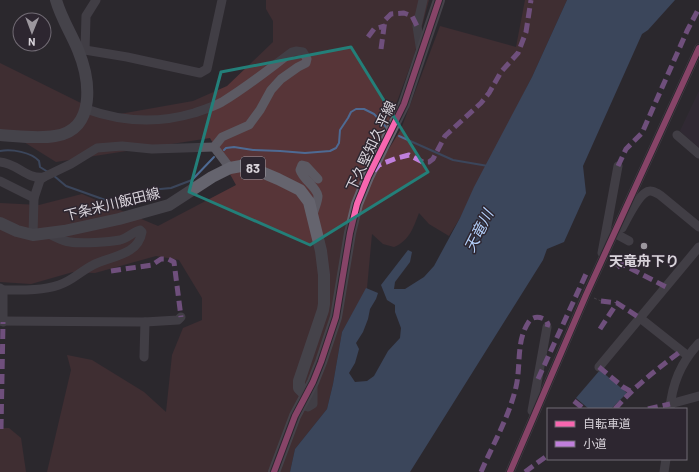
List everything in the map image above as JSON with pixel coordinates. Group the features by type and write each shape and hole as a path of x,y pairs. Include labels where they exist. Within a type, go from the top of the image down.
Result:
{"main road":[{"path":"0,135 42,137 63,135 78,126 83,118 86,109 87,86 82,51 56,0"},
{"name":"下久堅知久平線","path":"304,400 313,382 336,316 350,233 357,204 368,177 404,104 439,0"},
{"name":"下条米川飯田線","path":"0,223 17,231 33,235 49,234 119,219 169,205 212,177 230,168 241,166 252,168 278,178 300,190 307,197 313,215 324,275 324,304 320,323 299,381 299,388 304,400"},
{"path":"274,472 304,400"}],"street":[{"path":"96,0 86,16 82,51 127,57 200,73 207,69 222,0"},
{"path":"421,55 417,26 423,0"},
{"path":"510,472 599,267 699,48"},
{"path":"33,235 34,198 40,180 45,176 71,164 97,148 122,146 152,149 214,146 222,137 248,125 260,110 271,90 281,79 298,67 306,64 307,59 306,55 299,51 292,52 251,83 222,102 207,109 183,116 159,121 131,120 101,114 86,109"},
{"path":"677,135 699,154"},
{"path":"214,146 230,168"},
{"path":"0,162 14,165 32,176 45,176"},
{"path":"313,215 318,196 315,189 302,176 300,170 302,165 306,166 318,179"},
{"path":"599,267 618,166"},
{"path":"0,181 34,198"},
{"path":"604,256 609,254 639,199 644,193 649,191 660,195 699,227"},
{"path":"49,234 70,242 120,240 140,230 142,232 142,237 130,250 115,258 93,264 67,282 47,288 1,289 1,322 145,322 178,320 181,317"},
{"path":"618,236 629,241"},
{"path":"599,367 699,247"},
{"path":"640,318 688,356"},
{"path":"144,357 145,322"},
{"path":"532,419 532,410 548,327"},
{"path":"699,343 677,373 673,386 670,406 699,396"},
{"path":"664,472 666,460"}],"highlighted area":[{"path":"351,47 428,172 310,245 189,192 221,72"}],"shaded area":[{"path":"266,0 429,0 414,56 395,107 365,172 379,165 401,129 440,26 516,47 525,0 567,0 532,77 460,218 449,236 429,224 419,213 413,229 404,241 394,247 383,244 372,234 367,288 342,332 327,409 295,449 290,472 47,472 71,370 67,355 92,360 144,392 166,412 172,355 183,328 202,320 202,298 179,260 156,256 95,273 73,272 31,284 0,282 0,203 39,205 82,194 158,226 236,185 210,138 56,162 24,142 0,137 0,63 93,109 114,115 193,101 227,86 273,42 273,21 266,9"},
{"path":"699,91 699,148 680,131"},
{"path":"0,428 9,428 21,438 26,472 0,472"}],"water":[{"name":"天竜川","path":"567,0 675,0 648,30 642,34 583,166 586,193 564,242 547,249 543,260 410,472 290,472 295,449 327,409 342,332 366,288 378,293 370,309 363,332 356,343 359,349 355,363 349,373 355,382 367,381 374,376 388,351 400,338 401,328 395,312 395,305 387,300 381,285 408,250 412,252 410,262 395,282 394,289 405,289 424,277 434,266 532,77"},
{"path":"600,370 627,393 612,408 588,408 576,398"}],"waterway":[{"path":"224,150 226,148 234,147 253,150 305,153 330,151 336,148 339,143 340,130 351,112 356,109 364,109 374,114 387,128"},
{"path":"399,136 453,160 488,166"},
{"path":"0,151 10,150 31,155 39,161 40,167 48,172"},
{"path":"53,175 66,186 111,202 150,190 171,188 192,180 214,157"}],"marked path":[{"path":"374,171 379,165 409,155 423,162 429,162 433,159 445,136 481,103 489,93 501,72 518,53 526,32 531,0"},
{"path":"618,166 626,149 642,133 687,31 699,8"},
{"path":"381,49 385,20 391,14 404,13 412,16 417,26"},
{"path":"368,37 374,29 385,26"},
{"path":"111,271 152,265 161,259 168,259 174,262 181,317"},
{"path":"617,267 622,264 666,287"},
{"path":"538,379 586,274"},
{"path":"601,301 617,303 640,318"},
{"path":"600,329 617,303"},
{"path":"481,472 505,420 513,398 516,387 520,346 524,330 528,323 536,317 546,320 548,324 547,327"},
{"path":"1,429 3,322"},
{"path":"616,408 639,385 681,351"},
{"path":"599,367 630,391"},
{"path":"574,401 583,408"},
{"path":"652,408 670,404"},
{"path":"525,472 547,456"}],"cycle path":[{"path":"274,472 295,416 313,382 336,317 350,233 357,204 368,177 404,104 439,0"},
{"path":"510,472 586,295 699,48"}],"place":[{"name":"天竜舟下り","path":"644,246"}]}
